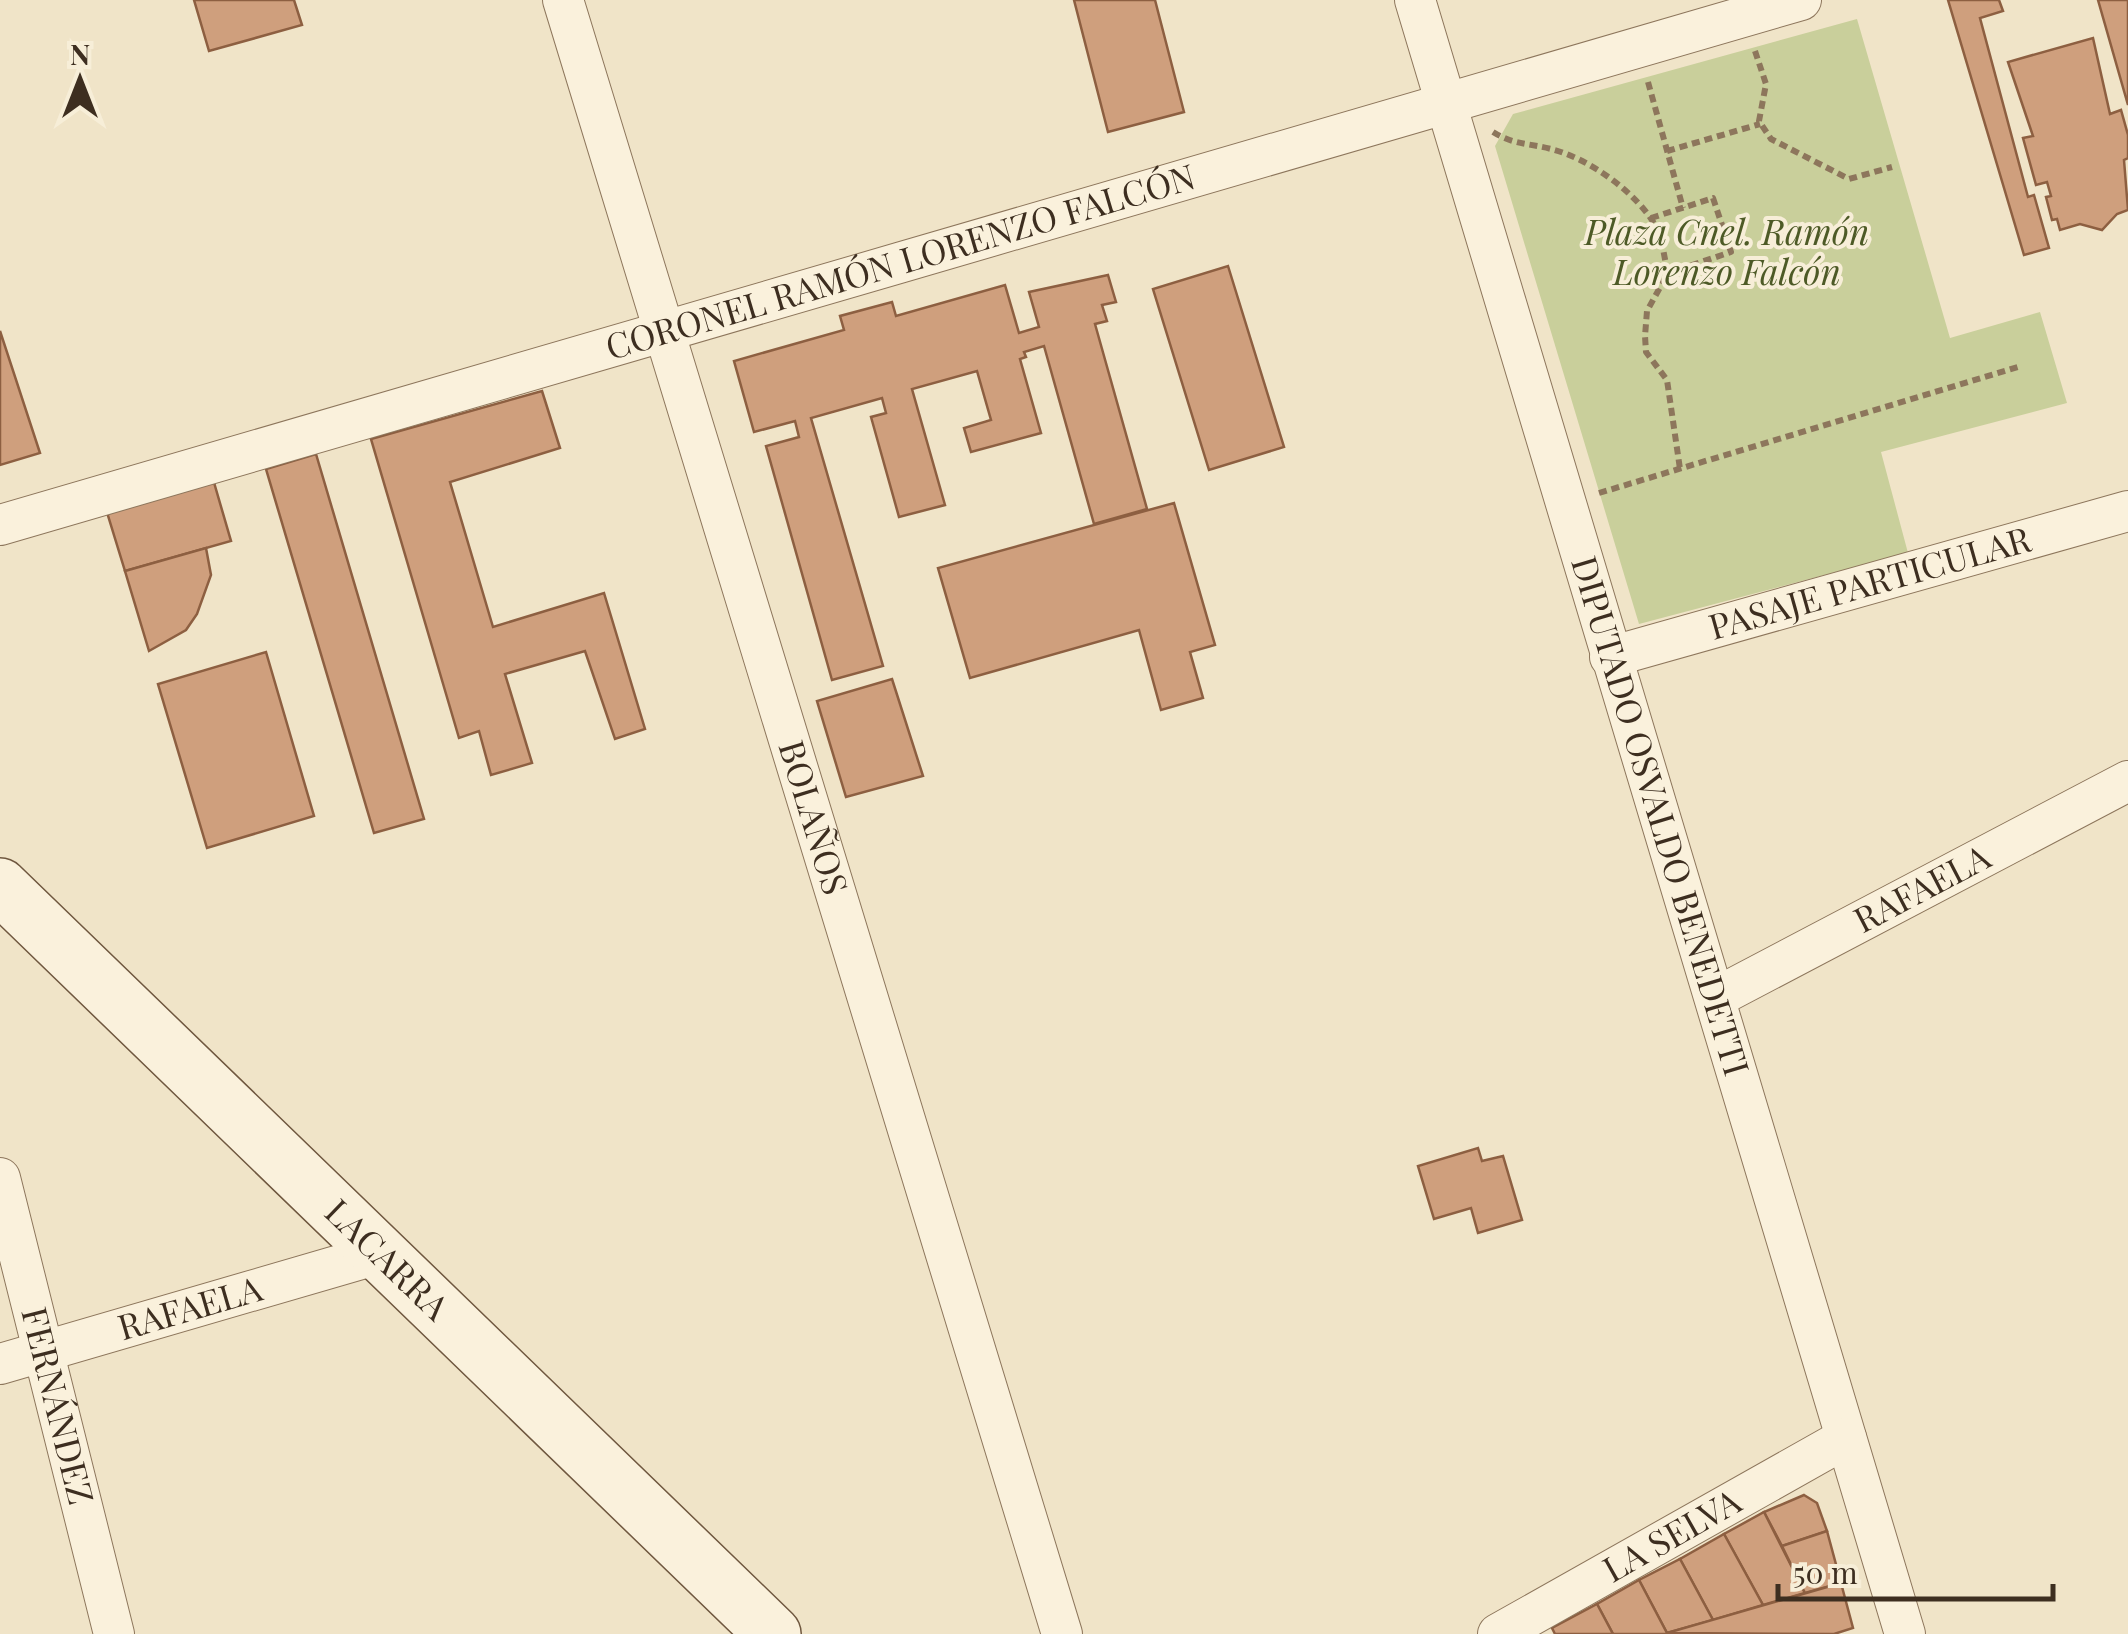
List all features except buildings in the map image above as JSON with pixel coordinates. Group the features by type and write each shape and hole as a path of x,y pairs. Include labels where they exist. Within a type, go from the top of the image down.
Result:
{"street":[{"name":"BOLAÑOS","path":"564,0 1062,1634"},
{"name":"DIPUTADO OSVALDO BENEDETTI","path":"1415,0 1610,657 1718,997 1905,1634"},
{"name":"CORONEL RAMÓN LORENZO FALCÓN","path":"0,525 668,335 1445,102 1801,0"},
{"name":"PASAJE PARTICULAR","path":"1610,657 2128,511"},
{"name":"RAFAELA","path":"1718,997 2128,782"},
{"name":"LACARRA","path":"0,887 773,1634"},
{"name":"FERNÁNDEZ","path":"0,1178 114,1634"},
{"name":"RAFAELA","path":"0,1364 378,1254"},
{"name":"LA SELVA","path":"1498,1634 1846,1438"}],"path":[{"path":"1744,16 1766,84 1760,124 1771,139 1850,178 1892,167"},
{"path":"1638,47 1683,208"},
{"path":"1445,102 1514,145 1552,149 1589,166 1620,188 1651,218 1668,273"},
{"path":"1667,150 1760,124"},
{"path":"1651,218 1714,198 1732,252 1668,273 1647,311 1646,352 1667,380 1680,469"},
{"path":"1564,504 2018,368"}],"green space":[{"name":"Plaza Cnel. Ramón Lorenzo Falcón","path":"1857,19 1950,338 2040,312 2067,403 1881,452 1908,553 1639,624 1495,146 1513,114"}]}
